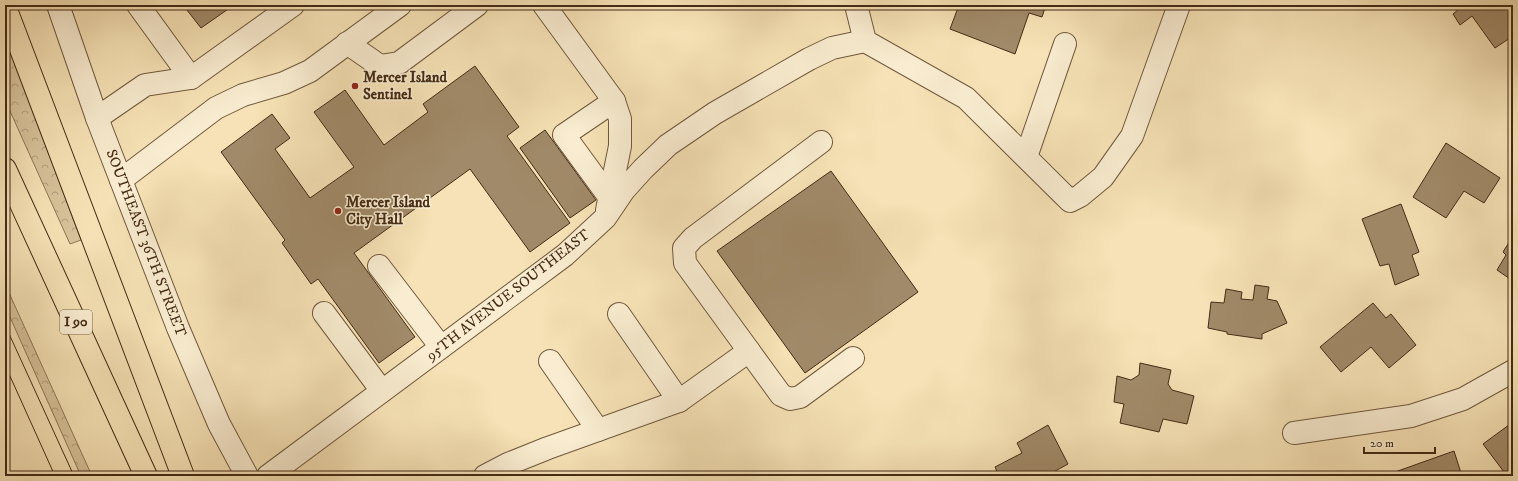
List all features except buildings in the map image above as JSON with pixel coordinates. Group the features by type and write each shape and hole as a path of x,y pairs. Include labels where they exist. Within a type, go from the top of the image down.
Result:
{"highway":[{"path":"5,7 183,476"},
{"name":"I 90","path":"5,168 146,476"}],"street":[{"name":"SOUTHEAST 36TH STREET","path":"58,5 97,118 178,328 219,424 247,476"},
{"path":"138,5 191,78"},
{"path":"97,118 145,85 191,78 293,5"},
{"path":"121,180 216,108 243,95 284,83 310,70 400,5"},
{"path":"347,43 380,66 399,63 477,5"},
{"path":"544,5 614,101 620,119 620,146 607,208"},
{"path":"856,5 865,41 966,98 1070,201 1080,196 1103,177 1132,136 1179,5"},
{"name":"95TH AVENUE SOUTHEAST","path":"268,476 565,255 643,169 668,145 715,113 809,59 832,48 865,41"},
{"path":"1026,157 1065,44"},
{"path":"607,208 564,135 614,101"},
{"path":"821,142 693,238 684,248 685,263 781,394 790,399 800,397 853,358"},
{"path":"379,266 441,347"},
{"path":"324,313 382,391"},
{"path":"619,314 679,401"},
{"path":"486,476 508,464 679,401 749,351"},
{"path":"550,361 598,430"},
{"path":"1294,433 1410,416 1463,399 1513,371"}],"green space":[{"path":"5,36 81,240 70,244 5,100"},
{"path":"5,284 92,476 81,476 5,306"}],"tram line":[{"path":"5,325 74,476"},
{"path":"5,365 55,476"}],"place":[{"name":"Mercer Island Sentinel","path":"355,86"},
{"name":"Mercer Island City Hall","path":"338,211"}]}
